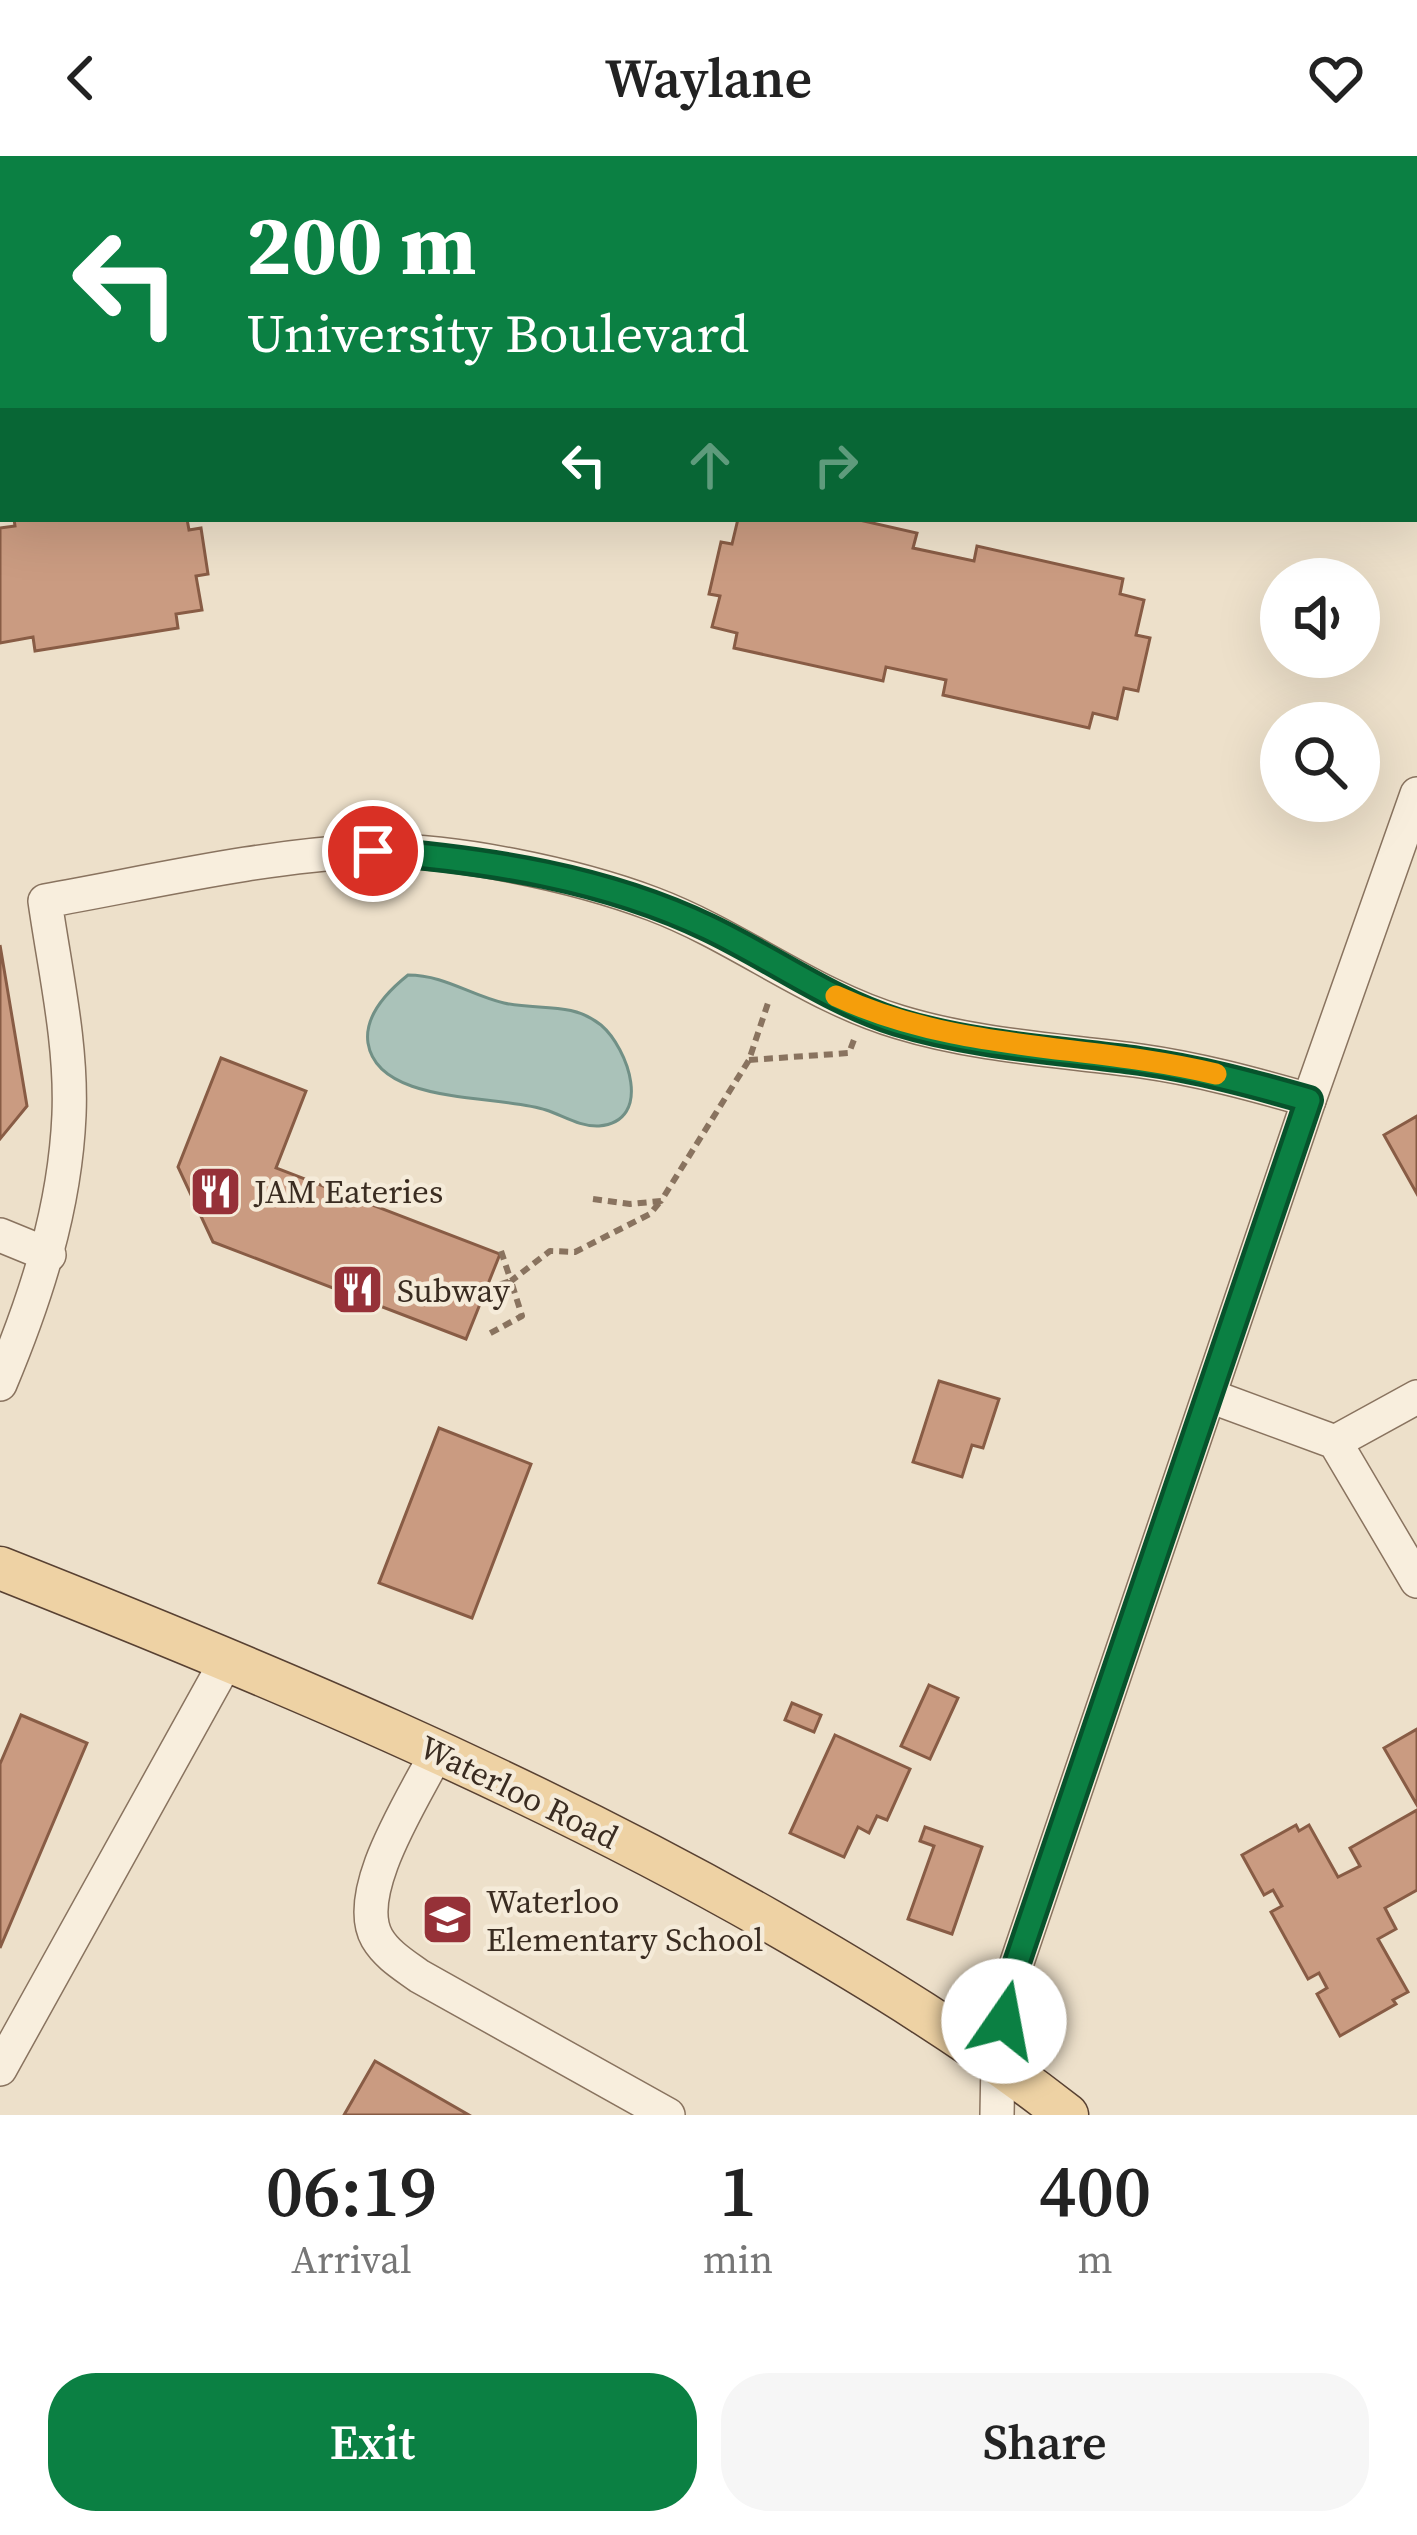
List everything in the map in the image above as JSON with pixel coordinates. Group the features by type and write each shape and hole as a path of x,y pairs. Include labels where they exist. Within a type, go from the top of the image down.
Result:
{"main road":[{"name":"Waterloo Road","path":"0,1568 228,1658 437,1752 690,1876 998,2060 1067,2115"}],"street":[{"path":"997,2115 998,2060 1010,1983 1417,794"},
{"path":"0,1384 49,1255 69,1112 67,1061 45,902 295,857 373,851 454,858 526,870 650,903 897,1022 977,1040 1210,1072 1309,1100"},
{"path":"0,1235 49,1255"},
{"path":"1210,1396 1335,1442 1417,1581"},
{"path":"1335,1442 1417,1397"},
{"path":"0,2069 228,1658"},
{"path":"437,1752 373,1883 368,1908 374,1934 388,1954 419,1976 668,2115"}],"path":[{"path":"486,1289 511,1281 550,1251 574,1252 650,1214 749,1060 780,968"},
{"path":"749,1060 848,1053 866,1009"},
{"path":"593,1199 630,1204 661,1201"},
{"path":"487,1335 522,1316 501,1250"}],"shaded area":[{"path":"408,975 433,978 504,1003 590,1017 611,1036 627,1066 631,1098 626,1111 616,1121 592,1126 546,1110 443,1094 393,1078 377,1063 368,1033 379,1005"}],"building":[{"path":"14,522 188,522 189,530 201,528 208,574 196,576 202,610 176,614 178,628 35,651 33,637 0,643 0,528 15,526"},
{"path":"737,522 868,522 917,533 913,548 974,561 977,546 1123,579 1120,594 1144,600 1136,635 1150,638 1138,691 1124,688 1117,719 1093,713 1089,728 943,695 946,680 886,667 883,681 734,648 737,633 712,627 720,596 709,594 721,542 732,544"},
{"path":"0,945 27,1106 0,1139"},
{"path":"221,1058 306,1091 276,1168 500,1254 466,1339 213,1242 178,1167"},
{"path":"1417,1116 1417,1194 1384,1135"},
{"path":"939,1381 999,1399 983,1448 972,1445 962,1477 913,1462"},
{"path":"439,1428 531,1464 472,1618 379,1583"},
{"path":"929,1685 958,1698 930,1759 901,1746"},
{"path":"792,1703 821,1715 814,1732 785,1720"},
{"path":"21,1715 87,1743 0,1948 0,1764"},
{"path":"1417,1729 1417,1805 1384,1748"},
{"path":"835,1735 910,1769 887,1820 877,1816 869,1833 858,1827 844,1857 790,1833"},
{"path":"1417,1810 1417,1890 1385,1908 1396,1929 1378,1939 1408,1992 1340,2036 1317,1994 1327,1988 1319,1973 1308,1979 1271,1912 1282,1906 1273,1890 1264,1895 1242,1855 1296,1825 1299,1831 1309,1825 1338,1877 1360,1866 1350,1848"},
{"path":"925,1827 982,1847 952,1934 908,1919 934,1846 920,1841"},
{"path":"375,2061 469,2115 344,2115"}],"slow traffic":[{"path":"836,996 897,1022 977,1040 1216,1074"}],"place":[{"name":"JAM Eateries","path":"215,1191"},
{"name":"Subway","path":"358,1290"},
{"name":"Waterloo Elementary School","path":"447,1920"}],"route":[{"path":"373,851 526,870 650,903 897,1022 977,1040 1210,1072 1309,1100 1010,1983 1004,2021"}]}
